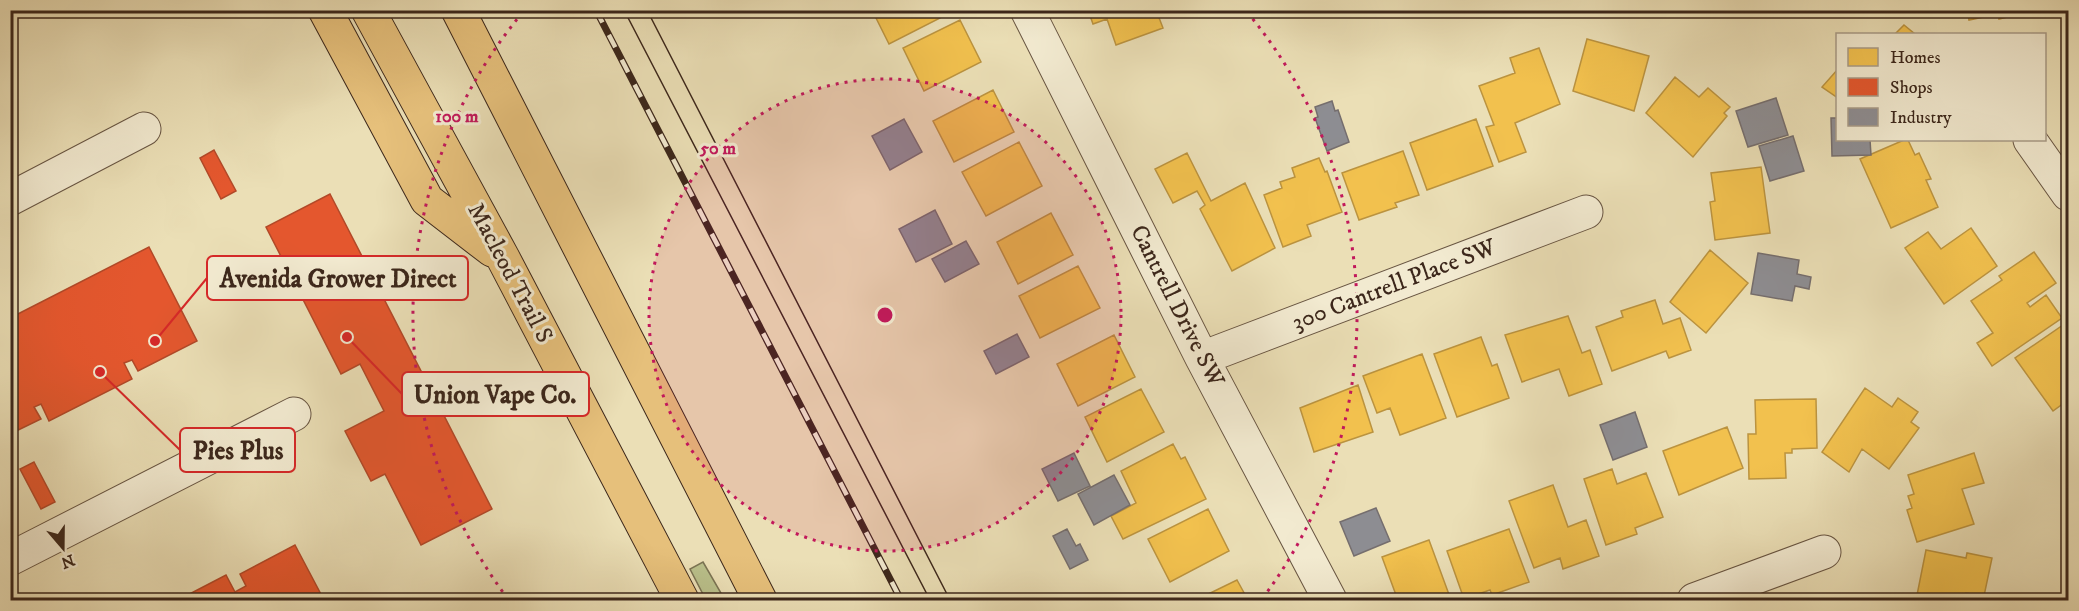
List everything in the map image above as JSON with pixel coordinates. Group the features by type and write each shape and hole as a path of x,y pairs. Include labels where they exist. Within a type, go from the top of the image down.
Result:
{"highway":[{"path":"325,10 427,200 503,258"},
{"name":"Macleod Trail S","path":"368,10 503,258 682,600"},
{"path":"458,10 760,600"}],"street":[{"name":"Cantrell Drive SW","path":"1027,10 1202,358 1330,600"},
{"path":"10,199 144,129"},
{"path":"2031,141 2068,194"},
{"name":"300 Cantrell Place SW","path":"1202,358 1586,212"},
{"path":"10,559 294,414"},
{"path":"1694,600 1824,552"}],"green space":[{"path":"703,562 725,600 706,600 690,569"}],"building: Homes":[{"path":"872,10 943,10 946,15 889,44"},
{"path":"1088,10 1156,10 1163,28 1116,45 1107,19 1093,24"},
{"path":"1967,10 2046,10 2045,17 2024,13 1999,19 1998,14 1969,20"},
{"path":"960,20 981,62 924,91 903,48"},
{"path":"1904,25 1914,33 1896,33"},
{"path":"1587,39 1649,56 1634,111 1573,91"},
{"path":"1539,48 1560,104 1515,123 1526,152 1499,162 1486,127 1494,125 1479,86 1515,73 1510,58"},
{"path":"1836,71 1836,97 1822,87"},
{"path":"1675,77 1699,97 1708,88 1730,107 1724,113 1727,116 1693,157 1646,113"},
{"path":"993,90 1014,132 954,162 933,121"},
{"path":"1476,119 1493,166 1427,190 1410,143"},
{"path":"1902,141 1908,141 1915,155 1919,153 1931,179 1926,180 1938,207 1891,228 1860,159"},
{"path":"1019,142 1042,186 986,216 962,172"},
{"path":"1403,151 1419,195 1395,203 1397,207 1359,220 1342,173"},
{"path":"1187,153 1211,201 1245,183 1275,248 1232,271 1200,209 1205,205 1197,191 1173,203 1155,169"},
{"path":"1319,158 1325,172 1327,171 1342,212 1307,225 1311,236 1283,247 1264,195 1282,188 1280,182 1295,177 1292,168"},
{"path":"1761,167 1770,233 1715,240 1710,202 1715,201 1711,173"},
{"path":"1051,213 1073,255 1018,284 997,242"},
{"path":"1971,228 1997,266 1944,304 1905,248 1928,232 1941,249"},
{"path":"1710,250 1748,283 1706,333 1670,302"},
{"path":"2034,252 2056,283 2027,303 2030,307 2046,295 2062,318 1992,366 1977,343 1993,333 1971,301 2002,280 1999,276"},
{"path":"1078,266 1100,308 1040,338 1019,296"},
{"path":"1655,300 1663,324 1680,318 1691,350 1669,358 1666,351 1612,371 1596,327 1623,317 1621,311"},
{"path":"1568,316 1582,353 1590,350 1602,384 1569,396 1559,369 1522,382 1505,335"},
{"path":"2063,325 2068,332 2068,400 2053,411 2015,358"},
{"path":"1114,335 1135,377 1078,406 1057,364"},
{"path":"1481,337 1492,366 1497,364 1509,398 1457,417 1434,354"},
{"path":"1422,354 1446,418 1400,435 1390,408 1377,413 1363,376"},
{"path":"1358,385 1373,432 1314,452 1300,408"},
{"path":"1865,388 1892,407 1898,398 1918,412 1911,422 1919,428 1889,469 1862,449 1849,472 1822,452"},
{"path":"1141,389 1164,432 1107,462 1085,417"},
{"path":"1816,399 1817,448 1792,449 1792,453 1785,453 1786,478 1749,479 1748,434 1756,434 1755,400"},
{"path":"1727,427 1743,468 1679,495 1663,451"},
{"path":"1173,444 1181,459 1185,457 1206,499 1123,539 1111,516 1136,503 1121,471"},
{"path":"1974,453 1984,483 1962,489 1974,524 1917,542 1907,510 1912,508 1908,496 1914,494 1908,475"},
{"path":"1612,469 1617,484 1646,473 1663,517 1635,528 1637,534 1606,545 1584,479"},
{"path":"1553,485 1568,527 1586,520 1599,556 1563,569 1560,558 1534,568 1509,501"},
{"path":"1208,509 1229,551 1170,582 1148,539"},
{"path":"1509,529 1529,582 1492,595 1490,590 1464,599 1447,551"},
{"path":"1429,540 1451,600 1401,600 1399,594 1396,595 1382,557"},
{"path":"1926,550 1966,558 1967,553 1992,558 1984,596 1966,593 1964,600 1916,600"},
{"path":"1237,580 1248,600 1196,600"}],"building: Shops":[{"path":"214,150 236,191 221,199 200,158"},
{"path":"330,194 492,509 421,545 385,474 371,481 345,431 384,411 360,364 341,374 266,227"},
{"path":"149,247 197,341 138,371 132,360 124,363 132,379 49,421 41,404 34,407 41,419 10,434 10,318"},
{"path":"34,462 55,502 41,509 20,469"},
{"path":"295,545 324,600 178,600 226,575 235,592 246,586 240,574"}],"building: Industry":[{"path":"1776,98 1788,135 1748,147 1736,111"},
{"path":"1332,101 1335,111 1338,110 1349,142 1327,151 1315,118 1318,117 1315,107"},
{"path":"1831,118 1836,118 1836,141 1870,141 1871,155 1832,156"},
{"path":"904,119 922,152 890,170 872,136"},
{"path":"1793,136 1804,171 1770,181 1759,146"},
{"path":"935,210 952,244 916,262 899,229"},
{"path":"966,241 979,264 945,282 932,259"},
{"path":"1758,253 1799,260 1797,274 1811,277 1809,289 1795,286 1792,301 1751,294"},
{"path":"1017,334 1029,357 996,374 984,351"},
{"path":"1635,412 1647,447 1613,460 1600,425"},
{"path":"1074,453 1090,486 1058,501 1042,469"},
{"path":"1114,475 1130,505 1094,525 1078,494"},
{"path":"1376,508 1390,541 1354,556 1340,522"},
{"path":"1067,529 1076,546 1080,544 1088,560 1070,569 1053,536"}],"tram line":[{"path":"624,10 930,600"},
{"path":"647,10 950,600"}],"railway":[{"path":"596,10 901,600"}],"place":[{"name":"Union Vape Co.","path":"347,337"},
{"name":"Avenida Grower Direct","path":"155,341"},
{"name":"Pies Plus","path":"100,372"}]}
